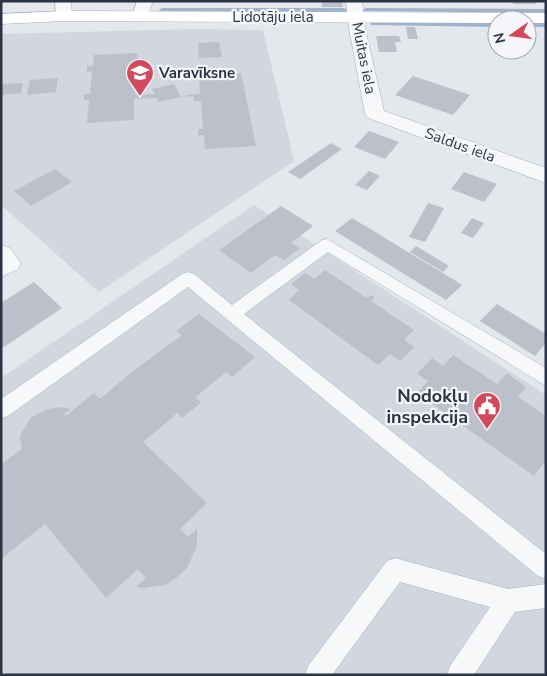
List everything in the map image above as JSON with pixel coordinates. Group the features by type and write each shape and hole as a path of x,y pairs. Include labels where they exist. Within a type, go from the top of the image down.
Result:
{"main road":[{"name":"Lidotāju iela","path":"1,18 64,9 355,10 546,18"}],"street":[{"name":"Muitas iela","path":"355,10 375,114"},
{"name":"Saldus iela","path":"375,114 546,176"},
{"path":"1,254 9,263 1,268"}],"lane":[{"path":"232,314 327,244 546,378"},
{"path":"1,410 188,278 546,568"},
{"path":"317,675 395,569 508,602 546,596"},
{"path":"459,675 508,602"}],"shaded area":[{"name":"Varavīksne","path":"194,29 263,30 294,161 99,292 1,205 1,34"},
{"path":"254,205 546,395 546,675 1,675 1,378"}],"building":[{"path":"322,1 342,1 343,7 322,7"},
{"path":"512,1 535,1 536,4 513,4"},
{"path":"406,27 415,27 418,39 408,39"},
{"path":"376,36 399,36 401,42 395,42 397,52 379,52"},
{"path":"219,42 222,57 199,58 198,43"},
{"path":"138,53 135,95 155,94 152,89 174,84 181,97 158,102 157,98 134,99 134,120 87,123 89,100 84,100 84,94 90,94 92,71 87,72 87,66 93,66 94,55"},
{"path":"241,73 256,146 205,149 204,135 198,136 198,129 203,129 201,101 194,101 194,96 186,97 186,95 200,94 199,76"},
{"path":"413,76 470,95 453,115 395,95"},
{"path":"58,78 56,92 27,95 30,80"},
{"path":"23,83 21,93 1,95 1,84"},
{"path":"369,131 399,142 385,159 354,147"},
{"path":"331,143 342,149 300,179 288,172"},
{"path":"55,169 72,182 31,206 14,191"},
{"path":"369,171 380,176 367,190 355,185"},
{"path":"464,172 497,184 484,202 451,189"},
{"path":"428,203 444,208 425,242 409,237"},
{"path":"281,206 313,226 291,243 300,248 284,260 275,255 251,273 219,250"},
{"path":"352,218 462,285 446,300 335,231"},
{"path":"472,218 484,223 473,238 461,233"},
{"path":"416,246 449,266 443,272 410,252"},
{"path":"325,270 367,298 371,295 375,297 371,301 414,330 404,340 415,347 400,361 390,354 378,365 289,300 299,290 291,284 305,273 314,279"},
{"path":"34,282 62,308 1,349 1,303"},
{"path":"497,304 546,334 546,343 535,356 480,321"},
{"path":"199,314 255,357 232,377 227,372 225,373 197,396 196,398 201,402 197,406 182,418 177,413 143,442 207,503 180,529 188,537 197,529 197,546 187,568 165,585 144,588 136,587 146,578 138,569 106,598 45,524 1,559 1,464 22,449 20,436 32,417 45,410 60,407 71,409 64,414 66,416 94,393 98,398 101,398 133,371 181,336 176,331"},
{"path":"453,355 497,384 507,373 526,387 518,397 546,416 546,464 544,463 534,476 417,393 428,381 417,374 432,358 443,366"}],"waterway":[{"path":"162,10 344,10"},
{"path":"366,10 546,11"},
{"path":"373,24 487,25"},
{"path":"537,25 546,25"}],"place":[{"name":"Varavīksne","path":"140,97"},
{"name":"Nodokļu inspekcija","path":"487,430"}]}
